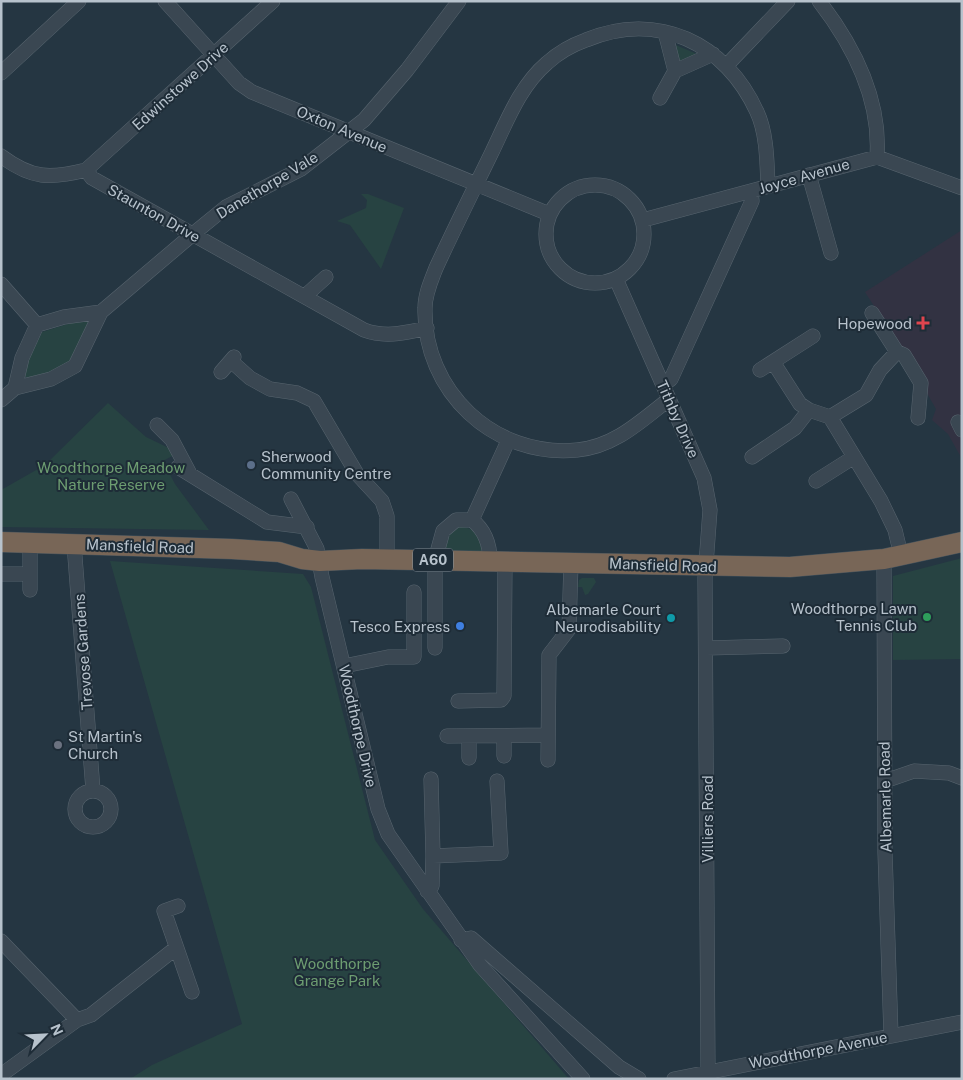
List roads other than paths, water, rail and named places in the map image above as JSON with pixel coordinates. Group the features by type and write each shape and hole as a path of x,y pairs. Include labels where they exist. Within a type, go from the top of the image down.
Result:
{"highway":[{"name":"Mansfield Road","path":"1,542 279,552 302,559 318,555 362,559 790,567 892,557 962,542"}],"street":[{"path":"1,73 79,1"},
{"name":"Oxton Avenue","path":"165,1 239,84 252,92 549,214"},
{"name":"Edwinstowe Drive","path":"86,170 274,1"},
{"name":"Danethorpe Vale","path":"1,400 15,388 51,379 75,366 101,312 226,207 301,169 364,120 408,70 459,1"},
{"path":"726,66 788,1"},
{"path":"819,1 838,26 867,88 873,111 877,157 962,188"},
{"path":"668,400 625,433 604,444 577,450 543,449 508,441 460,406 438,373 426,328 425,307 429,286 476,185 517,100 547,62 572,46 601,34 630,29 665,32 690,39 713,54 726,66 742,85 758,113 763,135 768,186"},
{"path":"665,32 675,71"},
{"path":"660,98 675,71 713,54"},
{"path":"1,156 16,167 38,175 59,177 86,170"},
{"name":"Joyce Avenue","path":"643,220 877,157"},
{"name":"Staunton Drive","path":"86,170 92,178 364,330 378,335 393,335 426,328"},
{"path":"809,175 830,253"},
{"path":"601,184 615,188 628,196 637,207 643,220 645,237 640,254 626,273 616,279 601,283 586,283 572,278 560,269 546,243 546,228 549,214 556,203 575,188 601,184"},
{"path":"663,385 671,379 699,320 752,201 751,191"},
{"path":"305,296 326,277"},
{"name":"Tithby Drive","path":"616,279 704,478 709,496 710,510 707,566"},
{"path":"1,284 37,325"},
{"path":"15,388 22,358 37,325 64,317 101,312"},
{"path":"872,313 897,352 904,355 921,383 918,418"},
{"path":"760,370 813,336"},
{"path":"778,358 792,394 809,410 830,417 866,395 880,370 897,352"},
{"path":"229,363 270,389 297,393 314,401 357,474 382,500 387,516 387,559"},
{"path":"752,456 795,428 809,410"},
{"name":"Albemarle Road","path":"830,417 890,518 895,530 892,557 885,781 891,1035"},
{"path":"157,425 172,440 184,470 267,522 307,527"},
{"path":"472,520 508,441"},
{"path":"816,481 854,457"},
{"name":"Woodthorpe Drive","path":"290,499 307,527 318,555 383,823 397,850 461,940 502,991 582,1079"},
{"path":"435,648 435,560 439,540 448,525 456,520 472,520 483,530 498,562 504,696 501,700 458,701"},
{"path":"30,542 30,590"},
{"name":"Trevose Gardens","path":"74,544 93,790"},
{"path":"548,760 549,656 569,629 571,562"},
{"name":"Villiers Road","path":"707,566 705,578 708,1071"},
{"path":"1,574 30,574"},
{"path":"344,666 388,657 414,657 414,592"},
{"path":"706,648 783,646"},
{"path":"447,736 504,736 548,739 562,743"},
{"path":"469,736 469,758"},
{"path":"504,736 504,756"},
{"path":"885,781 914,771 949,773 962,778"},
{"path":"427,891 432,886 431,779"},
{"path":"433,856 501,853 497,781"},
{"path":"178,906 164,912 192,992"},
{"path":"461,940 471,938 619,1067 639,1079"},
{"path":"1,941 77,1020"},
{"path":"1,1075 77,1020 91,1014 176,948"},
{"name":"Woodthorpe Avenue","path":"674,1079 962,1022"}],"place":[{"name":"Hopewood","path":"923,323"},
{"name":"Sherwood Community Centre","path":"251,465"},
{"name":"Woodthorpe Lawn Tennis Club","path":"927,617"},
{"name":"Albemarle Court Neurodisability","path":"671,618"},
{"name":"Tesco Express","path":"460,626"},
{"name":"St Martin's Church","path":"58,745"}],"park label":[{"name":"Woodthorpe Meadow Nature Reserve","path":"111,476"},
{"name":"Woodthorpe Grange Park","path":"337,972"}]}
